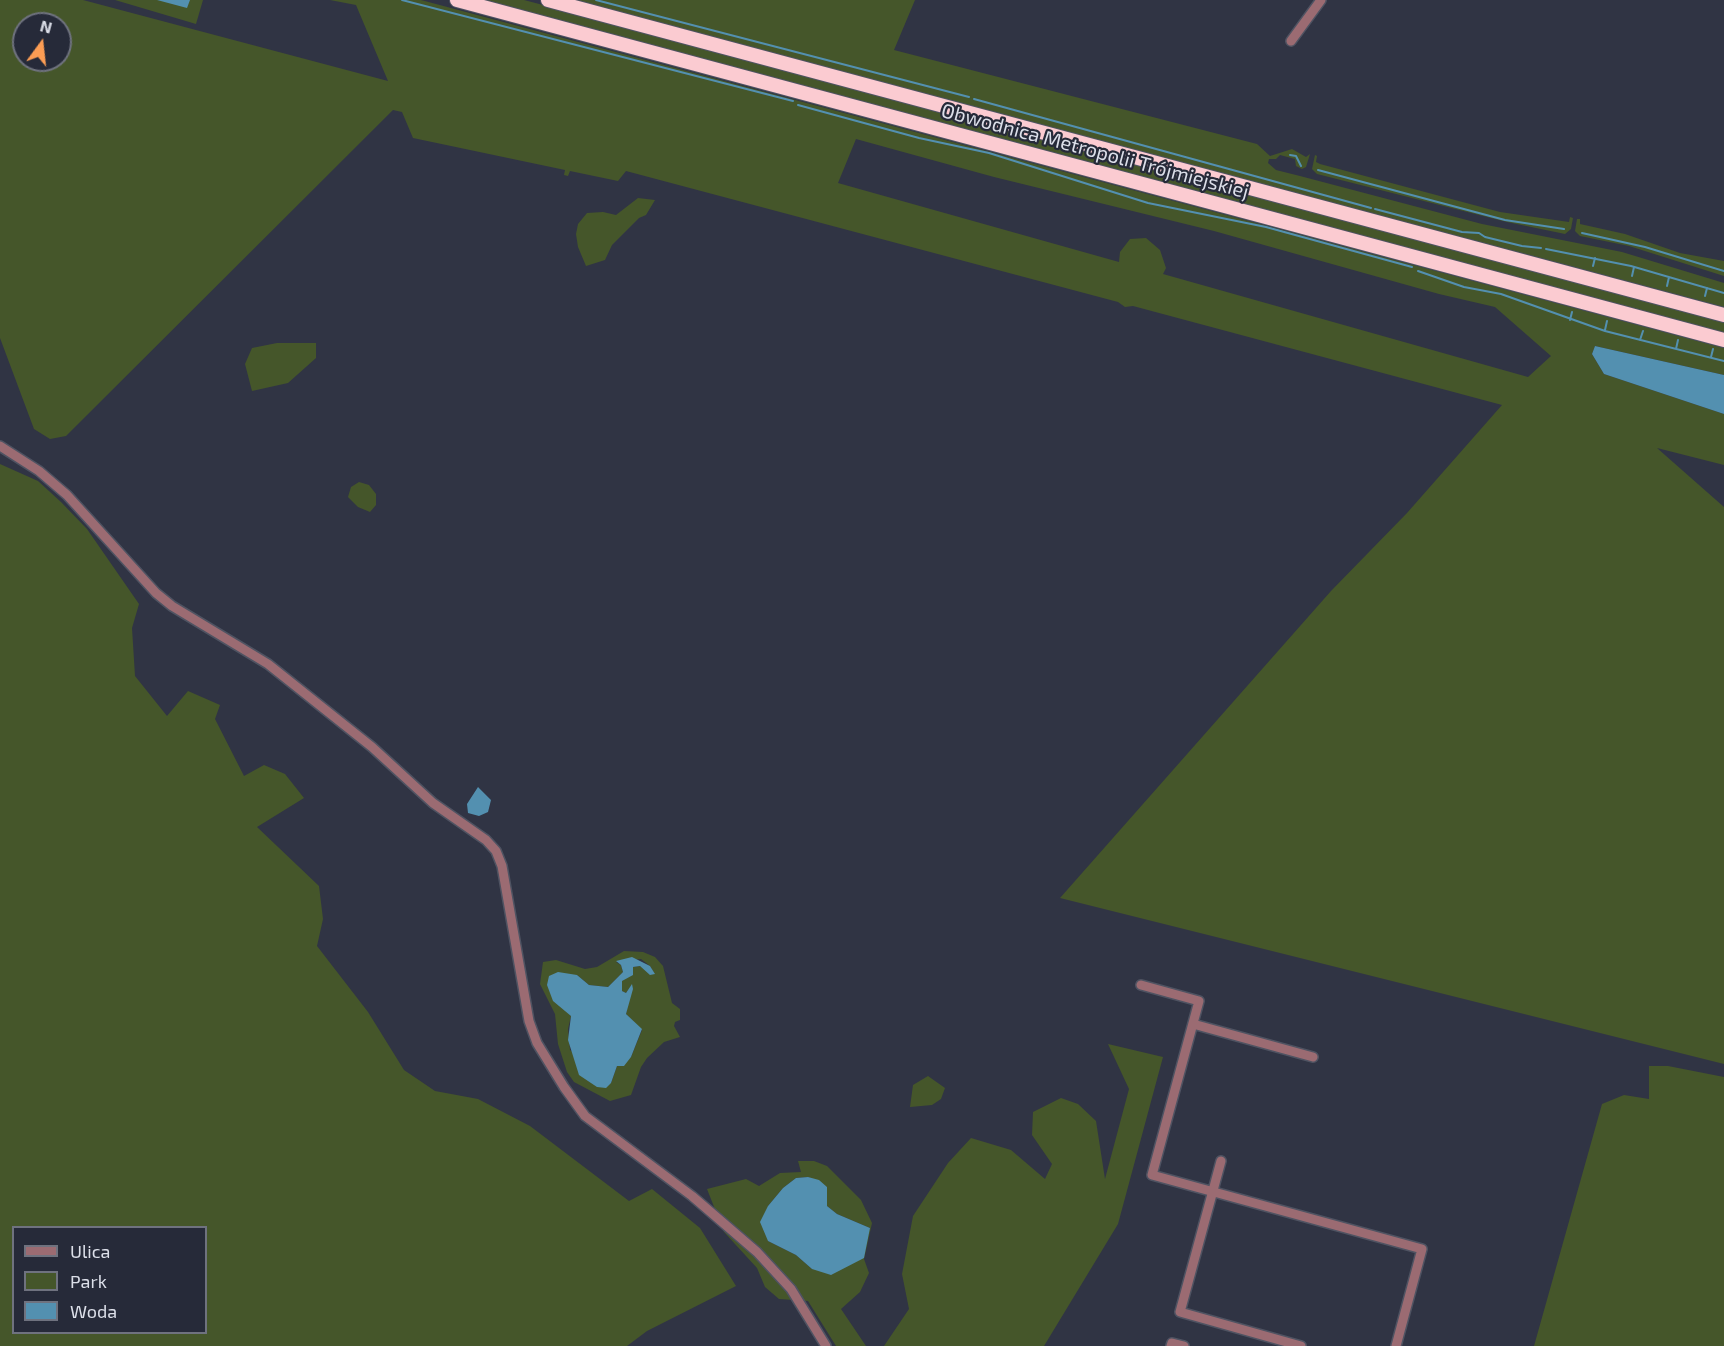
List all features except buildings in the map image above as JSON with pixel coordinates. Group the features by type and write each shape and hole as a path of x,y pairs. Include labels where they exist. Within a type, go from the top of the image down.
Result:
{"highway":[{"name":"Obwodnica Metropolii Trójmiejskiej","path":"457,0 1724,340"},
{"name":"Obwodnica Metropolii Trójmiejskiej","path":"548,0 1724,315"}],"street":[{"path":"1291,41 1316,2"},
{"path":"0,446 39,471 67,495 156,593 172,606 268,664 372,747 433,803 486,840 496,851 502,866 529,1021 537,1043 564,1087 585,1116 693,1196 758,1252 791,1289 826,1346"},
{"path":"1142,985 1199,1000 1152,1175 1422,1250 1396,1346"},
{"path":"1193,1024 1313,1057"},
{"path":"1221,1161 1180,1312 1300,1346"},
{"path":"1171,1346 1172,1342 1184,1346"}],"green space":[{"path":"0,0 83,0 388,81 356,5 330,0 421,0 1724,348 1724,375 1595,346 1592,354 1604,374 1724,414 1724,465 1657,448 1724,507 1724,1064 1060,898 1331,591 1407,513 1502,405 1133,306 1125,307 1118,302 626,171 618,181 570,171 568,176 564,175 565,170 413,138 402,112 393,110 66,436 50,439 34,429 0,338","holes":["856,139 994,177 1214,231 1439,294 1495,307 1551,356 1528,377 1163,274 1166,268 1160,250 1146,238 1130,239 1120,252 1119,262 838,183"]},
{"path":"115,0 203,0 196,24"},
{"path":"470,0 524,0 900,99 1724,320 1724,335"},
{"path":"573,0 915,0 894,50 1257,144 1270,156 1292,149 1306,157 1310,154 1306,167 1302,169 1296,166 1295,159 1280,155 1276,159 1269,159 1268,163 1276,170 1482,224 1622,252 1724,283 1724,307"},
{"path":"1315,155 1317,156 1316,162 1320,164 1500,212 1569,222 1570,217 1573,218 1571,229 1565,234 1507,222 1317,174 1312,169"},
{"path":"638,198 655,200 646,215 639,218 612,245 605,260 586,266 578,247 576,234 578,224 587,213 603,212 616,215"},
{"path":"1577,219 1580,219 1580,224 1625,234 1680,253 1724,261 1724,276 1629,246 1580,236 1575,231"},
{"path":"277,343 316,343 316,358 288,383 252,391 245,364 252,348"},
{"path":"0,464 38,481 61,502 87,529 139,604 132,628 135,676 167,716 188,691 220,705 215,719 244,776 264,765 285,774 304,798 257,827 319,886 323,919 317,946 368,1012 404,1070 435,1091 478,1099 530,1126 629,1201 652,1189 700,1228 736,1286 647,1331 627,1346 0,1346"},
{"path":"359,482 369,485 376,494 376,505 370,512 358,507 348,497 351,487"},
{"path":"624,951 643,952 655,957 663,966 672,1003 680,1009 680,1020 675,1022 674,1026 680,1037 664,1042 647,1058 641,1067 631,1095 610,1101 574,1082 567,1072 558,1044 555,1014 540,984 543,962 556,960 585,969 597,967","holes":["641,959 650,966 654,973 640,966 633,967 622,981 622,991 626,993 632,985 626,1014 642,1030 631,1057 617,1066 611,1083 570,1050 568,1029 571,1016 547,985 577,975 589,985 608,987 623,972 621,965 616,962"]},
{"path":"1108,1044 1163,1057 1118,1224 1044,1346 884,1346 909,1309 902,1274 913,1216 948,1163 971,1138 1011,1150 1045,1179 1052,1164 1032,1135 1033,1112 1061,1098 1078,1104 1096,1121 1105,1179 1129,1089"},
{"path":"1649,1066 1668,1066 1724,1077 1724,1346 1534,1346 1602,1104 1624,1095 1649,1099"},
{"path":"928,1076 945,1088 941,1099 932,1105 910,1107 913,1085"},
{"path":"798,1161 814,1161 827,1166 861,1200 872,1223 864,1259 869,1273 860,1292 841,1309 866,1346 836,1346 808,1301 779,1299 765,1287 757,1268 724,1232 707,1189 746,1179 759,1186 780,1173 801,1172","holes":["808,1177 827,1187 827,1206 837,1214 870,1228 812,1269 796,1255 768,1241 768,1206 783,1188 796,1178"]}],"water":[{"path":"157,0 190,0 187,8"},
{"path":"1595,346 1724,375 1724,414 1604,374 1592,354"},
{"path":"478,787 491,800 488,812 479,816 468,813 467,804"},
{"path":"632,957 650,966 655,974 650,975 640,966 633,967 633,975 622,981 622,991 626,993 632,984 633,989 626,1014 642,1029 631,1057 624,1066 617,1066 611,1083 606,1088 597,1087 579,1075 568,1040 571,1016 553,1001 547,985 549,976 558,972 577,975 589,985 608,987 623,972 621,965 616,961"},
{"path":"808,1177 819,1180 827,1187 827,1206 837,1214 870,1228 864,1258 831,1275 812,1269 796,1255 768,1241 760,1222 768,1206 783,1188 796,1178"}],"waterway":[{"path":"402,0 793,101"},
{"path":"596,0 969,97"},
{"path":"974,99 1371,208"},
{"path":"798,105 919,138 989,153 1148,203 1266,227 1412,267"},
{"path":"1290,155 1296,156 1301,166"},
{"path":"1318,170 1505,220 1564,229"},
{"path":"1375,209 1462,232 1479,233 1485,237 1522,246 1541,248"},
{"path":"1582,233 1645,247 1724,271"},
{"path":"1546,249 1631,266 1724,293"},
{"path":"1593,266 1595,258"},
{"path":"1632,276 1634,267"},
{"path":"1418,271 1464,287 1501,294 1605,331 1724,361"},
{"path":"1667,286 1669,277"},
{"path":"1705,296 1707,288"},
{"path":"1570,320 1572,312"},
{"path":"1605,330 1607,321"},
{"path":"1640,340 1643,331"},
{"path":"1676,349 1678,340"},
{"path":"1711,357 1713,349"}]}
